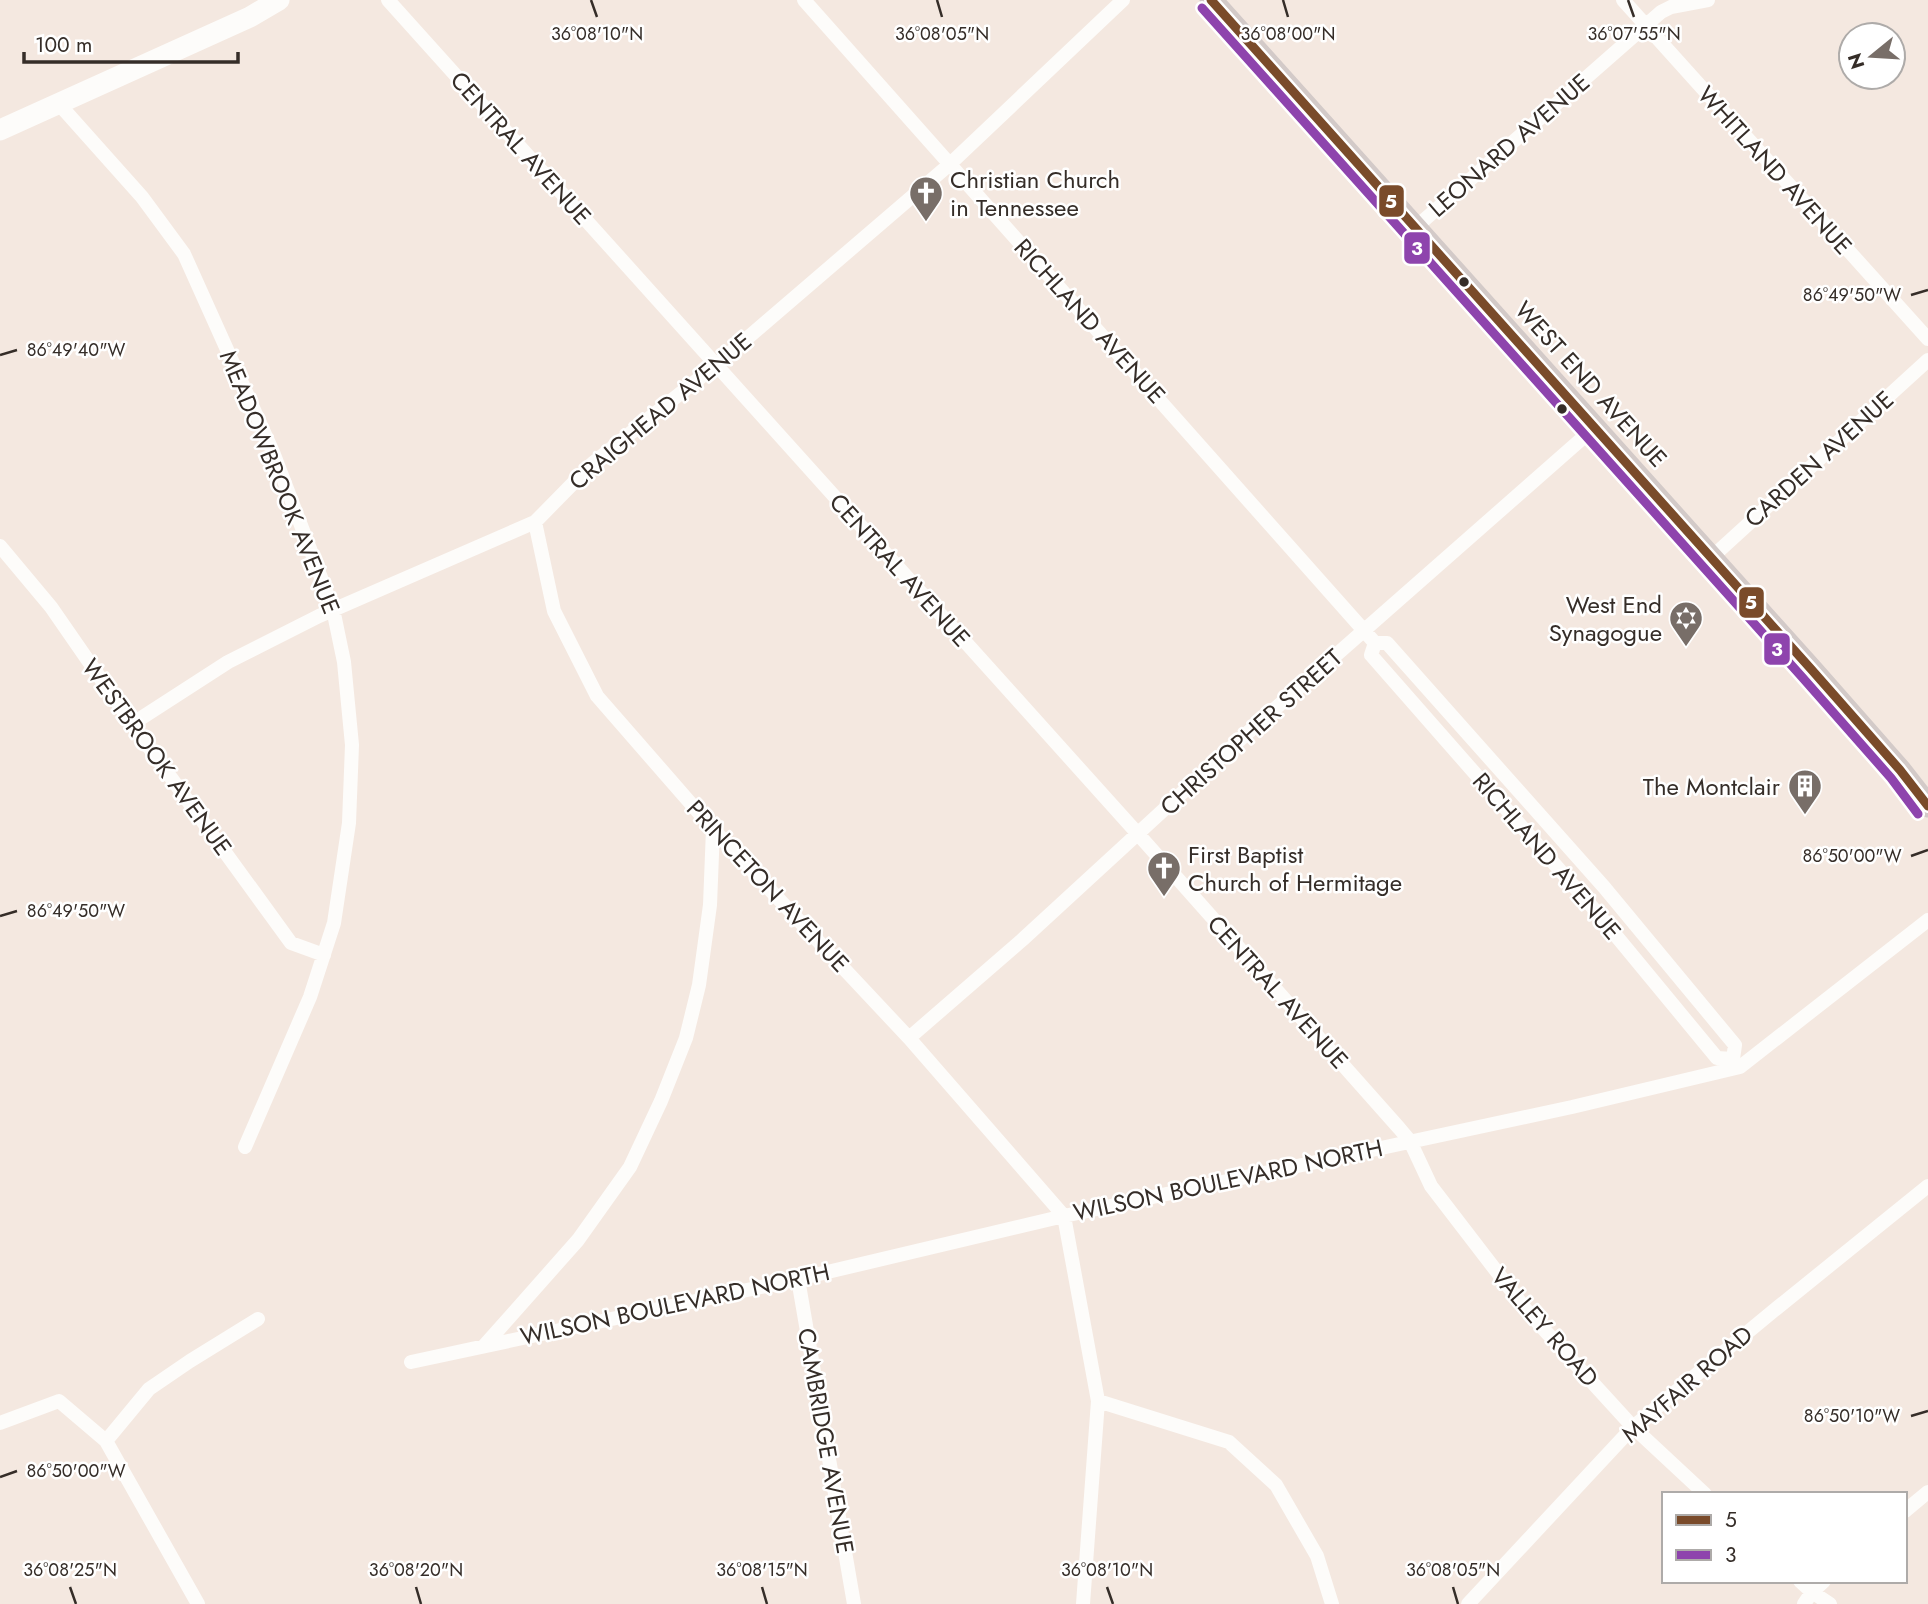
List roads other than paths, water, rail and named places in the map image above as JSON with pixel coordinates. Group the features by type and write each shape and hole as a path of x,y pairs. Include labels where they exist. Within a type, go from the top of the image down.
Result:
{"main road":[{"name":"WEST END AVENUE","path":"1211,0 1836,696 1928,806"}],"street":[{"path":"0,130 250,17 279,0"},
{"name":"CENTRAL AVENUE","path":"388,0 1138,834 1410,1141"},
{"name":"RICHLAND AVENUE","path":"804,0 1364,631 1375,643 1387,643 1604,887 1735,1045 1737,1063 1717,1058 1594,909 1371,655 1375,643"},
{"name":"CRAIGHEAD AVENUE","path":"132,724 228,662 333,609 534,522 593,463 716,365 950,164 1123,0"},
{"name":"WHITLAND AVENUE","path":"1623,0 1928,339"},
{"name":"LEONARD AVENUE","path":"1415,228 1661,12 1671,7 1709,0"},
{"name":"MEADOWBROOK AVENUE","path":"59,104 142,197 184,254 273,452 333,609 344,662 352,745 349,822 334,923 310,997 245,1147"},
{"name":"CARDEN AVENUE","path":"1711,558 1928,360"},
{"name":"CHRISTOPHER STREET","path":"909,1038 1022,940 1244,736 1594,428"},
{"name":"PRINCETON AVENUE","path":"534,522 554,611 597,696 713,829 909,1038 1064,1216"},
{"name":"WESTBROOK AVENUE","path":"0,546 51,607 291,943 324,955"},
{"path":"484,1346 585,1230 630,1167 661,1101 686,1038 699,985 710,905 713,829"},
{"name":"WILSON BOULEVARD NORTH","path":"411,1362 798,1279 1064,1216 1572,1108 1737,1063 1928,920"},
{"name":"VALLEY ROAD","path":"1410,1141 1431,1186 1519,1300 1633,1427 1703,1492"},
{"name":"MAYFAIR ROAD","path":"1468,1604 1633,1427 1928,1186"},
{"path":"1064,1216 1098,1401 1083,1604"},
{"name":"CAMBRIDGE AVENUE","path":"798,1279 854,1604"},
{"path":"106,1441 149,1389 258,1320"},
{"path":"0,1423 59,1401 106,1441 198,1604"},
{"path":"1098,1401 1229,1442 1276,1485 1317,1556 1332,1604"},
{"path":"1907,1509 1928,1492"},
{"path":"1823,1583 1808,1598 1830,1604"}],"place":[{"name":"Christian Church in Tennessee","path":"926,223"},
{"name":"West End Synagogue","path":"1686,648"},
{"name":"The Montclair","path":"1805,816"},
{"name":"First Baptist Church of Hermitage","path":"1164,898"}]}
